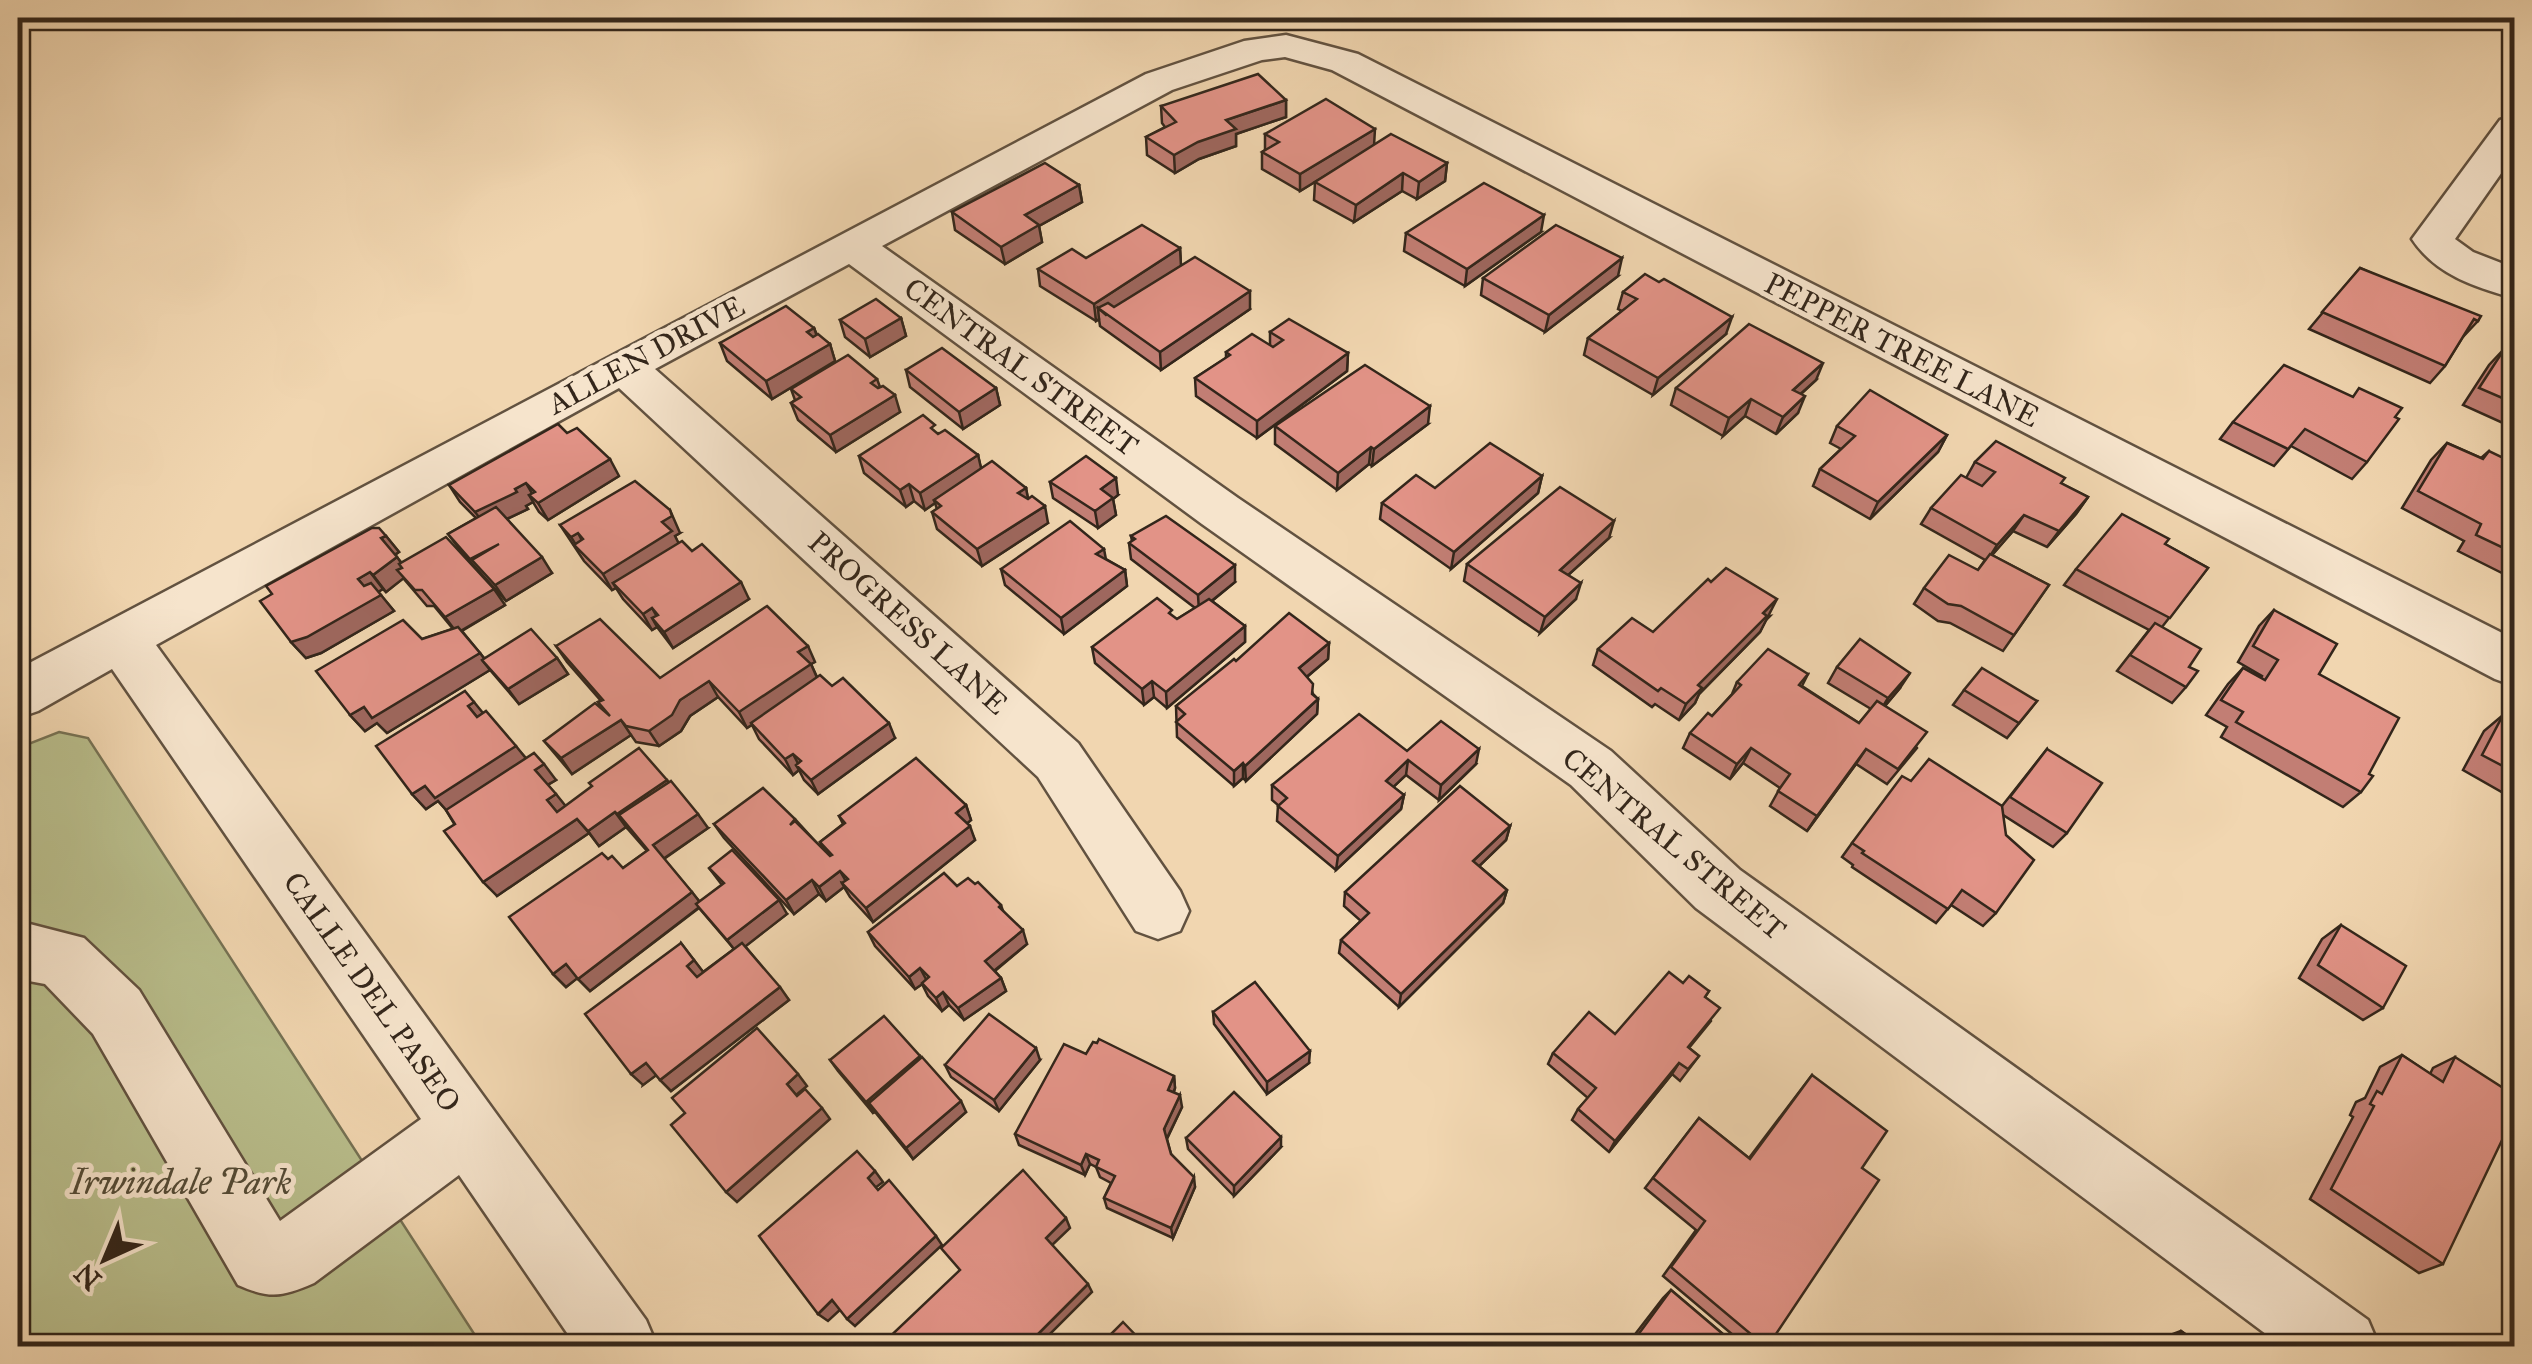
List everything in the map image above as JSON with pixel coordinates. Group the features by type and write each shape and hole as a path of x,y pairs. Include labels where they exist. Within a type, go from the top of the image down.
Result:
{"street":[{"name":"ALLEN DRIVE","path":"18,695 623,366 1158,82 1256,49 1286,46"},
{"name":"PEPPER TREE LANE","path":"1286,46 1345,62 2514,664"},
{"path":"2514,128 2433,240 2441,251 2514,284"},
{"name":"CENTRAL STREET","path":"853,246 1220,510 1591,768 1718,890 2342,1346"},
{"name":"PROGRESS LANE","path":"623,366 1058,760 1158,911"},
{"name":"CALLE DEL PASEO","path":"122,640 620,1346"},
{"path":"18,950 62,959 116,1012 263,1260 289,1258 466,1127"}],"green space":[{"name":"Irwindale Park","path":"59,732 88,738 482,1346 18,1346 18,748"}],"building":[{"path":"1258,74 1286,100 1226,120 1236,129 1174,155 1146,137 1176,122 1161,106"},
{"path":"1326,99 1375,129 1300,174 1262,152 1279,142 1265,134"},
{"path":"1391,134 1447,163 1419,182 1403,173 1356,205 1315,182"},
{"path":"1045,163 1079,185 1025,215 1039,225 1001,247 952,212"},
{"path":"1484,183 1544,215 1467,269 1406,233"},
{"path":"1142,225 1180,248 1094,304 1038,269 1072,249 1086,258"},
{"path":"1556,225 1622,258 1549,315 1483,278"},
{"path":"1195,257 1250,291 1160,352 1098,308 1108,303 1114,307"},
{"path":"2360,268 2481,316 2478,321 2474,319 2445,366 2322,312"},
{"path":"1645,274 1659,282 1664,279 1732,317 1658,378 1588,338 1637,299 1623,292"},
{"path":"876,299 901,318 865,339 840,320"},
{"path":"786,306 814,328 807,332 813,337 818,334 830,344 766,381 720,343"},
{"path":"1289,319 1348,353 1257,421 1195,378 1230,355 1226,352 1252,334 1273,347 1283,340 1270,332"},
{"path":"1749,324 1823,363 1793,390 1805,396 1783,417 1751,399 1729,418 1676,388"},
{"path":"942,348 996,388 959,412 906,370"},
{"path":"2505,348 2514,352 2514,403 2479,388"},
{"path":"848,355 877,379 871,383 895,395 830,435 791,403 801,397 791,389"},
{"path":"1365,365 1430,406 1338,473 1275,426"},
{"path":"2284,365 2353,397 2359,388 2402,408 2395,417 2399,419 2367,462 2305,429 2288,449 2233,422"},
{"path":"1870,390 1947,435 1878,502 1820,469 1855,436 1837,426"},
{"path":"923,415 935,425 931,428 938,434 945,430 978,455 920,493 909,484 900,490 859,456"},
{"path":"558,424 567,433 577,428 610,459 538,503 529,495 535,492 526,483 515,489 517,492 475,512 449,485"},
{"path":"1996,441 2065,478 2061,483 2088,497 2059,531 2024,515 1997,545 1931,508 1961,475 1982,486 1995,472 1975,462"},
{"path":"1490,443 1542,476 1454,552 1382,503 1416,475 1435,488"},
{"path":"2447,443 2483,459 2489,451 2514,463 2505,482 2514,487 2514,553 2476,535 2481,524 2418,491"},
{"path":"1086,456 1116,478 1101,489 1113,498 1095,511 1050,482"},
{"path":"992,461 1026,488 1018,493 1028,499 1032,496 1045,506 977,549 932,512 941,506 934,500"},
{"path":"635,481 670,510 672,516 662,522 672,531 603,574 574,545 583,539 578,533 571,537 560,525"},
{"path":"1560,487 1614,521 1560,570 1581,583 1545,617 1467,564"},
{"path":"496,507 542,557 495,585 472,560 499,544 470,559 448,534"},
{"path":"2122,514 2169,539 2165,544 2208,568 2170,618 2076,569"},
{"path":"1166,516 1235,565 1198,595 1129,543 1135,539 1131,536"},
{"path":"1070,521 1104,549 1096,554 1125,570 1061,618 1001,569"},
{"path":"372,528 379,528 386,536 381,538 397,557 373,575 370,572 358,579 364,586 371,583 381,595 291,642 260,601 272,594 266,586"},
{"path":"446,537 494,589 445,617 422,590 415,590 397,570 402,568 399,564"},
{"path":"682,541 692,551 702,544 741,582 664,632 652,618 658,615 652,608 643,614 613,583"},
{"path":"1990,554 2049,585 2014,635 1961,606 1948,604 1924,588 1949,555 1978,570"},
{"path":"1726,568 1777,599 1763,613 1767,616 1698,685 1702,688 1686,704 1661,688 1658,691 1598,649 1632,618 1653,632 1708,579 1711,582"},
{"path":"1157,598 1177,619 1209,599 1245,626 1166,692 1152,681 1142,689 1092,647"},
{"path":"767,606 808,646 798,652 811,664 739,712 709,681 680,700 672,715 649,731 626,726 621,720 561,758 544,741 595,703 610,716 598,702 603,700 556,646 600,619 660,678"},
{"path":"2274,610 2337,644 2319,674 2399,718 2369,774 2373,776 2361,792 2236,722 2243,712 2221,700 2243,668 2265,680 2278,660 2253,646"},
{"path":"1289,613 1329,643 1299,668 1313,684 1312,694 1318,699 1245,766 1243,763 1234,771 1176,722 1185,714 1176,706 1236,661"},
{"path":"403,620 422,639 458,627 480,653 372,718 364,707 350,715 316,671"},
{"path":"2155,623 2201,649 2189,667 2198,671 2186,687 2130,655"},
{"path":"531,629 557,658 508,689 482,660"},
{"path":"1860,639 1910,673 1888,698 1837,667"},
{"path":"1768,649 1808,674 1799,685 1859,723 1877,701 1927,732 1898,769 1866,749 1817,816 1778,791 1790,774 1751,748 1737,764 1690,733 1741,685 1737,682"},
{"path":"1982,668 2037,701 2019,723 1964,690"},
{"path":"820,675 832,686 843,678 889,723 811,780 796,765 801,761 793,754 785,759 751,723"},
{"path":"465,691 474,702 468,706 477,717 486,711 516,746 435,798 425,786 412,794 376,746"},
{"path":"1359,714 1407,751 1441,721 1479,749 1441,785 1408,760 1386,781 1404,795 1338,856 1278,806 1287,798 1272,785"},
{"path":"2503,715 2514,721 2514,772 2482,755"},
{"path":"639,748 667,780 588,831 577,819 483,882 444,831 455,824 446,810 534,753 544,764 535,770 556,794 547,800 557,812 592,786 589,783"},
{"path":"2047,749 2102,783 2067,833 2010,797"},
{"path":"916,758 966,805 956,813 970,826 866,908 842,883 848,879 840,871 819,887 812,880 786,900 714,824 763,788 795,819 790,825 795,821 830,856 820,842 845,823 839,816"},
{"path":"1929,759 2002,806 2006,835 2034,860 1996,913 1962,890 1948,909 1852,843 1902,776 1911,781"},
{"path":"671,781 698,814 653,845 692,892 578,979 566,964 553,974 509,917 602,853 608,859 612,856 623,868 648,850 619,815"},
{"path":"1460,786 1510,826 1473,861 1507,890 1401,994 1341,940 1369,913 1345,892"},
{"path":"732,850 779,900 727,940 696,904 724,883 709,868"},
{"path":"944,873 957,886 968,878 978,882 1023,930 985,961 1001,978 958,1008 943,992 936,998 922,983 929,977 920,968 909,977 868,932"},
{"path":"2341,925 2406,966 2383,1008 2318,965"},
{"path":"681,943 694,960 687,966 697,977 742,943 780,987 660,1080 646,1063 631,1074 585,1014"},
{"path":"1669,972 1683,983 1689,976 1709,991 1705,997 1720,1008 1688,1047 1699,1056 1688,1069 1679,1063 1615,1141 1578,1109 1596,1088 1553,1053 1589,1012 1615,1034"},
{"path":"1255,982 1310,1051 1267,1082 1213,1012"},
{"path":"989,1014 1036,1048 994,1100 945,1065"},
{"path":"884,1016 920,1056 866,1102 830,1060"},
{"path":"757,1028 798,1074 787,1084 797,1096 805,1089 822,1108 726,1192 671,1125 685,1113 672,1098"},
{"path":"1099,1039 1174,1076 1168,1090 1180,1095 1164,1129 1171,1154 1194,1177 1171,1228 1104,1198 1115,1176 1096,1167 1099,1160 1086,1154 1081,1165 1015,1134 1064,1044 1086,1054"},
{"path":"2402,1055 2443,1082 2455,1057 2514,1095 2514,1115 2443,1264 2331,1189 2374,1106 2370,1104 2377,1091 2382,1094"},
{"path":"922,1057 961,1101 906,1148 869,1103"},
{"path":"1812,1075 1887,1131 1862,1168 1879,1180 1765,1346 1671,1267 1705,1221 1653,1178 1699,1118 1750,1159"},
{"path":"1234,1092 1281,1137 1234,1186 1186,1138"},
{"path":"857,1151 875,1171 868,1178 878,1190 889,1180 936,1236 847,1319 832,1300 818,1314 759,1236"},
{"path":"1023,1170 1066,1218 1046,1238 1088,1284 1029,1343 1032,1346 880,1346 960,1270 941,1248"},
{"path":"1671,1290 1737,1346 1632,1343"},
{"path":"1123,1322 1146,1346 1099,1346"},
{"path":"2181,1331 2202,1346 2172,1346"}]}
